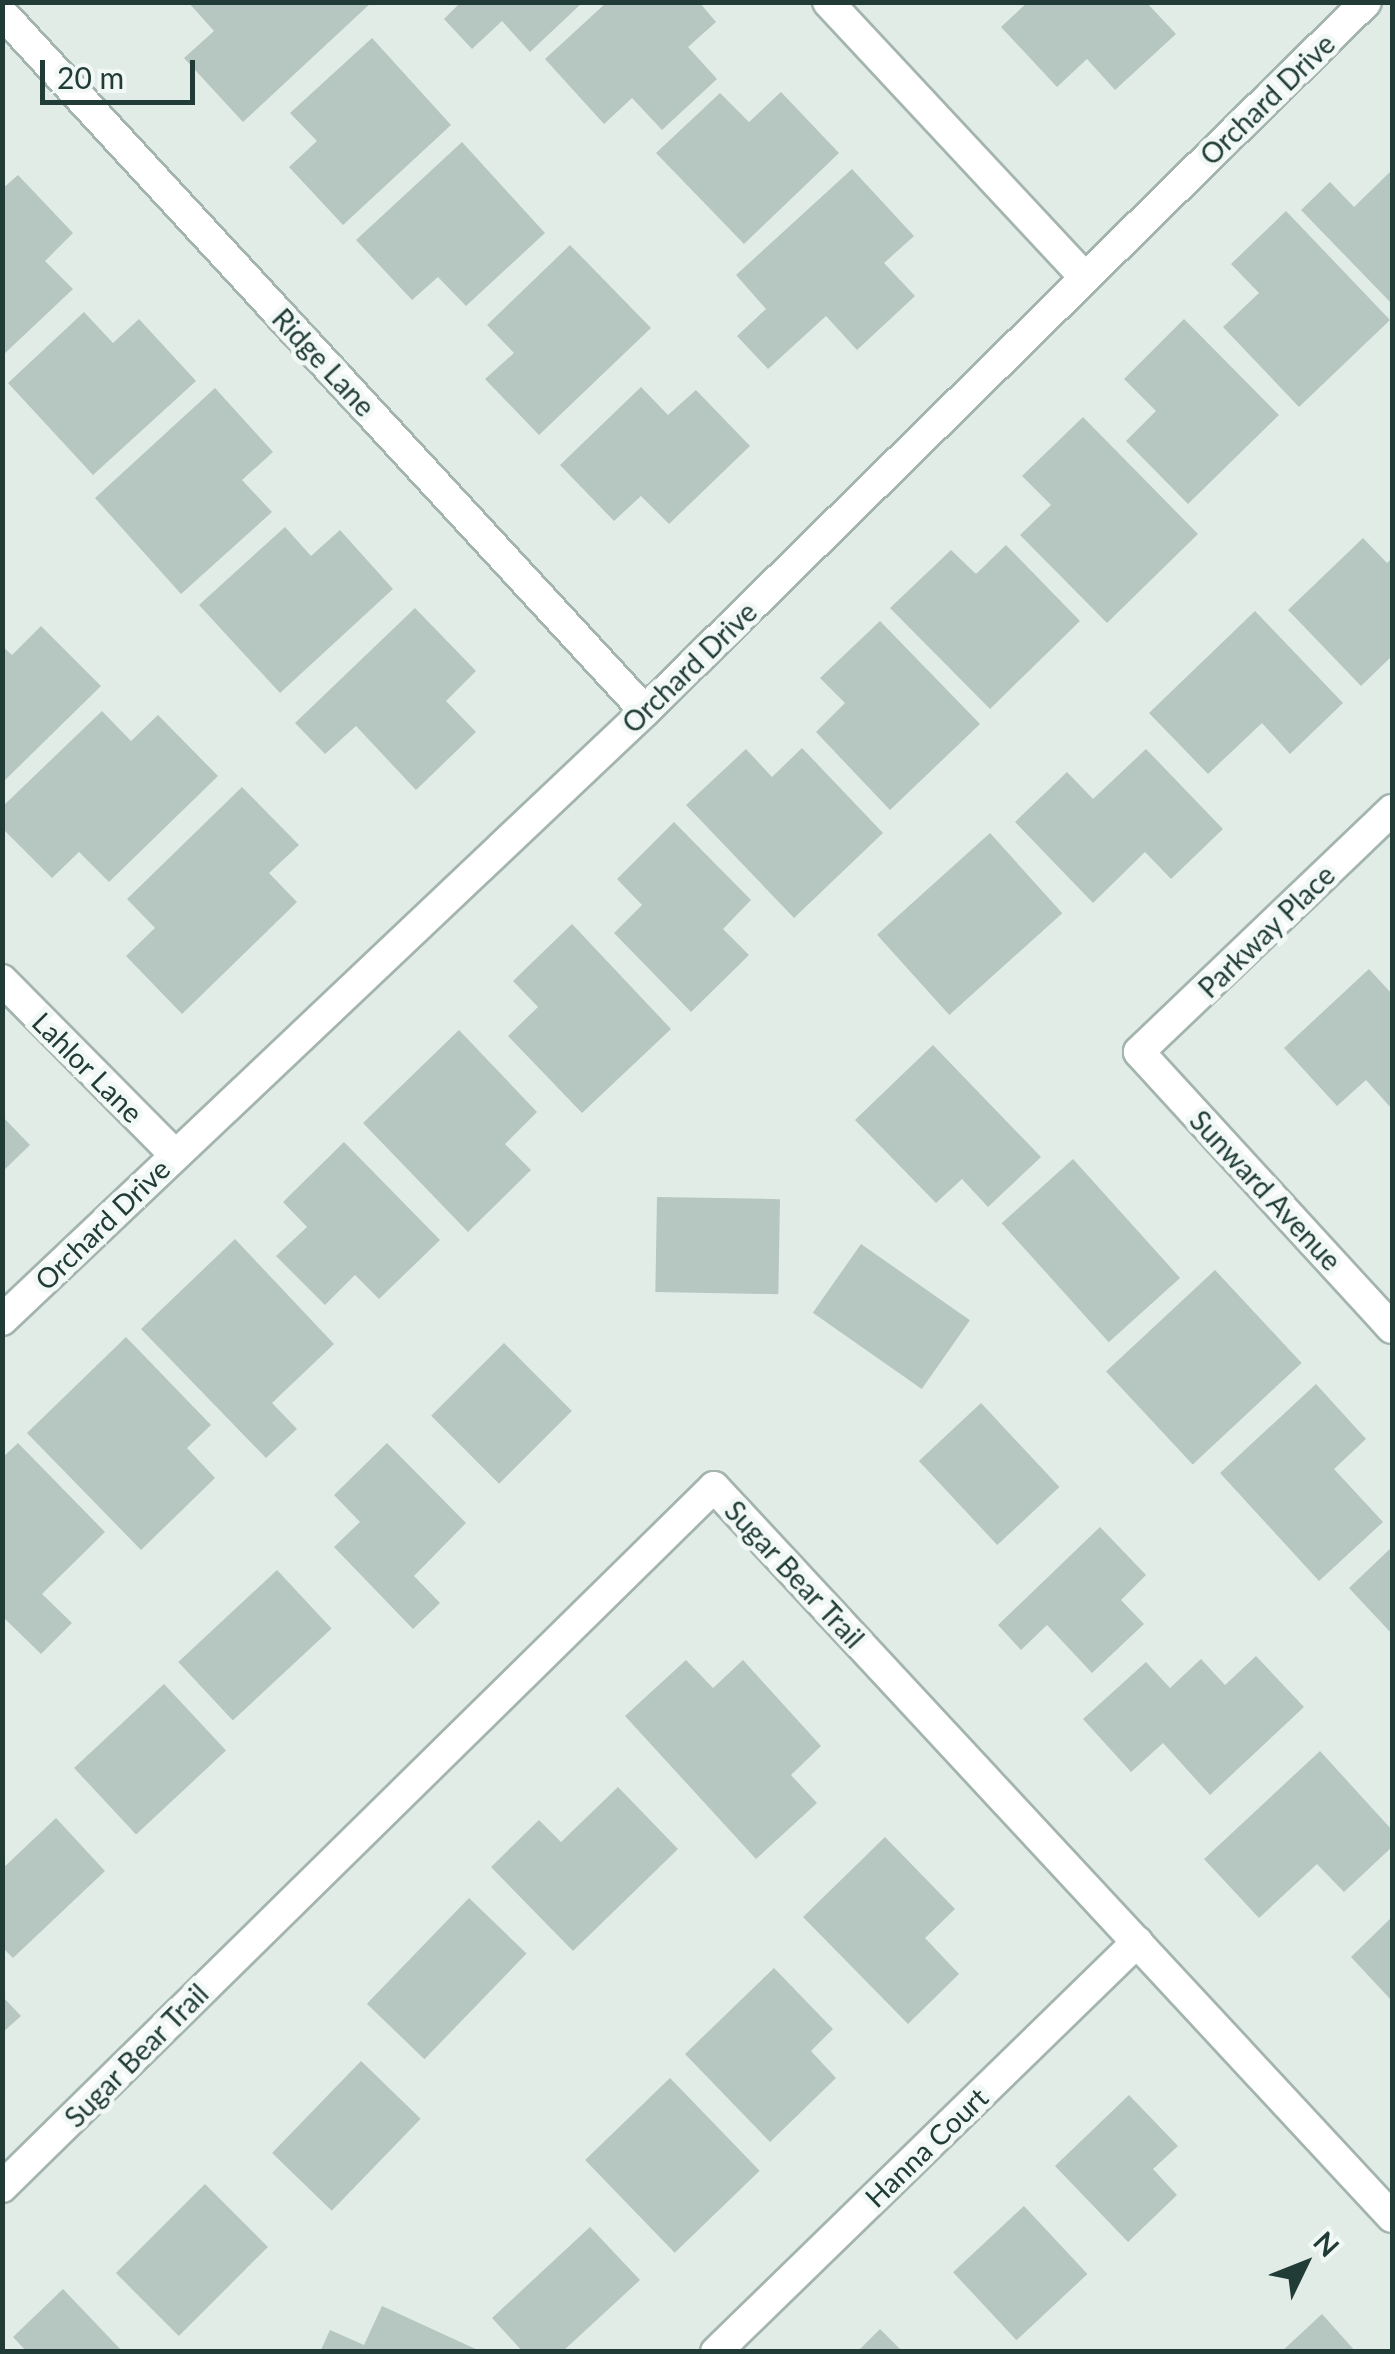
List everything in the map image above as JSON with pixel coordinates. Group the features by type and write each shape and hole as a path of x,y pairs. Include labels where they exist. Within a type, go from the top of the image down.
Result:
{"street":[{"path":"828,2 1084,277"},
{"name":"Orchard Drive","path":"2,1320 645,710 1366,2"},
{"name":"Ridge Lane","path":"2,13 645,710"},
{"name":"Parkway Place","path":"1138,1052 1392,810"},
{"name":"Lahlor Lane","path":"2,980 174,1154"},
{"name":"Sunward Avenue","path":"1138,1052 1392,1328"},
{"name":"Sugar Bear Trail","path":"2,2186 714,1487 1392,2217"},
{"name":"Hanna Court","path":"716,2352 1137,1942"}],"building":[{"path":"188,2 372,2 243,122 184,58 214,31"},
{"path":"461,2 583,2 530,52 502,21 472,49 444,19"},
{"path":"607,2 699,2 716,22 688,47 717,79 662,130 632,98 604,124 545,59"},
{"path":"1028,2 1146,2 1176,34 1115,90 1087,59 1057,87 1001,27"},
{"path":"372,38 451,125 343,225 289,167 317,141 290,113"},
{"path":"781,92 839,153 744,244 656,153 720,93 749,122"},
{"path":"462,142 545,233 466,306 438,277 412,300 356,240"},
{"path":"852,169 914,236 884,263 915,296 857,350 826,316 768,369 737,336 766,309 736,275"},
{"path":"1392,170 1392,304 1301,210 1330,182 1354,207"},
{"path":"18,175 73,233 45,261 73,289 2,356 2,189"},
{"path":"1286,211 1390,320 1299,407 1223,327 1259,293 1231,264"},
{"path":"570,245 651,328 539,435 485,379 514,353 487,325"},
{"path":"84,312 113,343 139,319 196,381 93,475 8,383"},
{"path":"1184,319 1279,415 1188,504 1126,441 1156,411 1124,379"},
{"path":"641,387 668,415 696,390 750,446 669,524 641,496 614,521 560,465"},
{"path":"215,388 273,452 242,480 272,512 181,594 95,498"},
{"path":"1083,417 1198,534 1107,623 1020,535 1051,505 1022,476"},
{"path":"285,527 311,556 340,530 393,589 280,693 199,605"},
{"path":"1363,538 1387,563 1392,558 1392,656 1361,686 1288,610"},
{"path":"1006,545 1080,621 990,709 890,608 951,550 976,574"},
{"path":"415,608 476,671 446,701 476,732 416,790 356,726 325,754 295,723"},
{"path":"1255,611 1343,703 1290,754 1262,723 1208,774 1149,713"},
{"path":"880,621 980,724 890,810 816,732 845,703 820,678"},
{"path":"41,626 101,686 2,783 2,646 12,655"},
{"path":"102,711 131,741 158,715 218,776 109,882 79,852 52,878 2,828 2,807"},
{"path":"802,748 883,833 794,918 686,805 746,749 772,777"},
{"path":"1146,749 1223,829 1171,879 1145,852 1093,903 1015,822 1067,772 1093,799"},
{"path":"242,787 299,845 269,873 297,902 182,1014 126,956 155,928 127,899"},
{"path":"674,822 751,900 723,929 749,955 691,1012 614,933 642,905 617,879"},
{"path":"990,833 1062,913 949,1015 877,935"},
{"path":"572,924 671,1029 582,1113 508,1036 538,1007 513,981"},
{"path":"1369,969 1392,994 1392,1109 1366,1080 1337,1106 1284,1048"},
{"path":"459,1030 537,1112 505,1144 531,1170 468,1232 363,1123"},
{"path":"933,1045 1041,1157 988,1207 962,1179 936,1203 855,1120"},
{"path":"2,1116 30,1145 2,1172"},
{"path":"344,1142 440,1240 379,1299 355,1275 325,1305 276,1256 307,1227 283,1202"},
{"path":"1073,1159 1180,1278 1109,1342 1002,1223"},
{"path":"657,1197 780,1199 778,1294 655,1292"},
{"path":"235,1239 334,1344 272,1403 297,1429 266,1458 141,1329"},
{"path":"861,1244 970,1320 922,1389 813,1313"},
{"path":"1215,1270 1302,1363 1193,1464 1106,1372"},
{"path":"126,1337 211,1425 187,1448 215,1478 141,1550 27,1433"},
{"path":"504,1343 572,1411 499,1484 431,1416"},
{"path":"1316,1384 1366,1439 1334,1469 1383,1522 1319,1581 1220,1473"},
{"path":"981,1403 1059,1487 997,1545 919,1461"},
{"path":"18,1443 105,1532 42,1594 72,1623 41,1654 2,1616 2,1458"},
{"path":"387,1443 466,1523 414,1576 440,1603 413,1629 334,1547 360,1522 334,1495"},
{"path":"1100,1527 1146,1575 1121,1600 1144,1624 1092,1673 1047,1625 1021,1650 998,1625"},
{"path":"1392,1547 1392,1634 1349,1588"},
{"path":"277,1570 332,1629 233,1721 178,1662"},
{"path":"1256,1656 1304,1707 1210,1795 1163,1743 1131,1772 1083,1719 1146,1662 1170,1688 1201,1659 1225,1685"},
{"path":"686,1660 713,1688 743,1660 821,1746 791,1775 817,1803 756,1859 625,1716"},
{"path":"164,1684 226,1751 136,1834 74,1768"},
{"path":"1320,1751 1392,1830 1392,1847 1344,1892 1317,1864 1259,1918 1204,1859"},
{"path":"618,1787 678,1849 573,1951 491,1867 539,1820 561,1842"},
{"path":"56,1818 105,1871 13,1958 2,1947 2,1869"},
{"path":"885,1837 955,1909 925,1938 959,1974 908,2024 803,1917"},
{"path":"469,1898 527,1954 424,2059 367,2004"},
{"path":"1392,1917 1392,2001 1351,1957"},
{"path":"774,1968 833,2029 811,2051 836,2078 770,2142 685,2054"},
{"path":"2,1996 21,2016 2,2033"},
{"path":"361,2061 421,2119 332,2211 272,2153"},
{"path":"670,2078 760,2171 675,2253 585,2160"},
{"path":"1129,2095 1178,2146 1153,2169 1177,2195 1128,2242 1055,2166"},
{"path":"205,2184 268,2247 179,2336 116,2273"},
{"path":"1024,2206 1087,2274 1016,2340 953,2272"},
{"path":"590,2227 640,2280 562,2352 523,2352 492,2318"},
{"path":"63,2289 123,2352 27,2352 13,2337"},
{"path":"382,2306 482,2352 320,2352 330,2330 364,2345"},
{"path":"1322,2314 1356,2352 1281,2352"},
{"path":"880,2329 903,2352 857,2352"}]}
